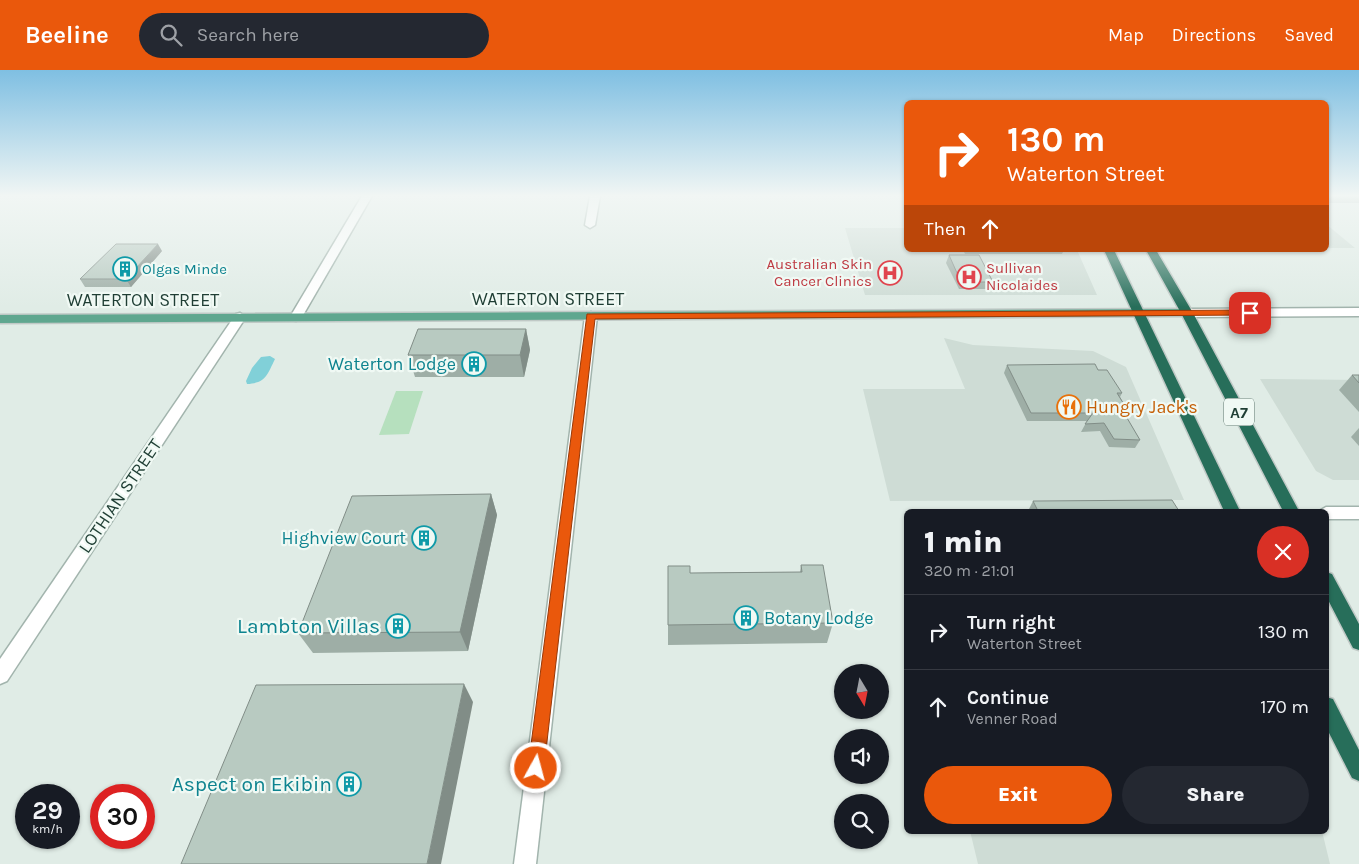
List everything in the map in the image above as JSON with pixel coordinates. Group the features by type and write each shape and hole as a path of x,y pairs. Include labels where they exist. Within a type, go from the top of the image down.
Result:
{"highway":[{"path":"1110,252 1231,509"},
{"name":"A7","path":"1152,252 1187,313 1290,509"},
{"path":"1329,585 1359,642"},
{"path":"1329,712 1359,771"}],"main road":[{"name":"WATERTON STREET","path":"0,319 1187,313"}],"street":[{"path":"296,317 345,233"},
{"path":"1187,313 1359,312"},
{"path":"525,864 591,316"},
{"name":"LOTHIAN STREET","path":"0,675 240,317"},
{"path":"1329,513 1359,513"}],"shaded area":[{"path":"847,233 904,233 904,252 1078,252 1097,295 865,295"},
{"path":"1329,233 1337,233 1355,248 1329,248"},
{"path":"944,338 973,345 1093,351 1126,367 1184,500 890,501 863,389 965,389"},
{"path":"1260,379 1359,380 1359,480 1333,480 1316,471"},
{"path":"971,834 1323,834 1330,864 978,864"}],"green space":[{"path":"396,391 423,391 409,434 379,435"}],"water":[{"path":"270,356 275,359 265,377 258,382 247,384 246,381 252,368 261,357"}],"building":[{"path":"116,244 158,244 126,279 80,279"},
{"path":"949,255 979,255 993,282 961,282"},
{"path":"418,329 526,329 520,355 408,355"},
{"name":"Hungry Jack's","path":"1095,364 1098,370 1107,370 1122,393 1117,393 1125,406 1120,406 1140,440 1114,439 1104,423 1085,424 1093,413 1031,413 1007,365"},
{"path":"1352,375 1359,375 1359,383"},
{"path":"491,494 460,632 298,633 352,496"},
{"path":"1172,500 1178,509 1037,509 1033,501"},
{"path":"801,565 823,565 833,623 668,625 668,566 690,566 690,573 802,572"},
{"name":"Aspect on Ekibin","path":"464,684 427,864 181,864 256,685"}],"place":[{"name":"Olgas Minde","path":"125,269"},
{"name":"Australian Skin Cancer Clinics","path":"890,273"},
{"name":"Sullivan Nicolaides","path":"969,277"},
{"name":"Waterton Lodge","path":"474,364"},
{"name":"Hungry Jack's","path":"1069,407"},
{"name":"Highview Court","path":"424,538"},
{"name":"Botany Lodge","path":"746,618"},
{"name":"Lambton Villas","path":"398,626"},
{"name":"Aspect on Ekibin","path":"349,784"}],"route":[{"path":"536,768 591,316 1250,313"}]}
